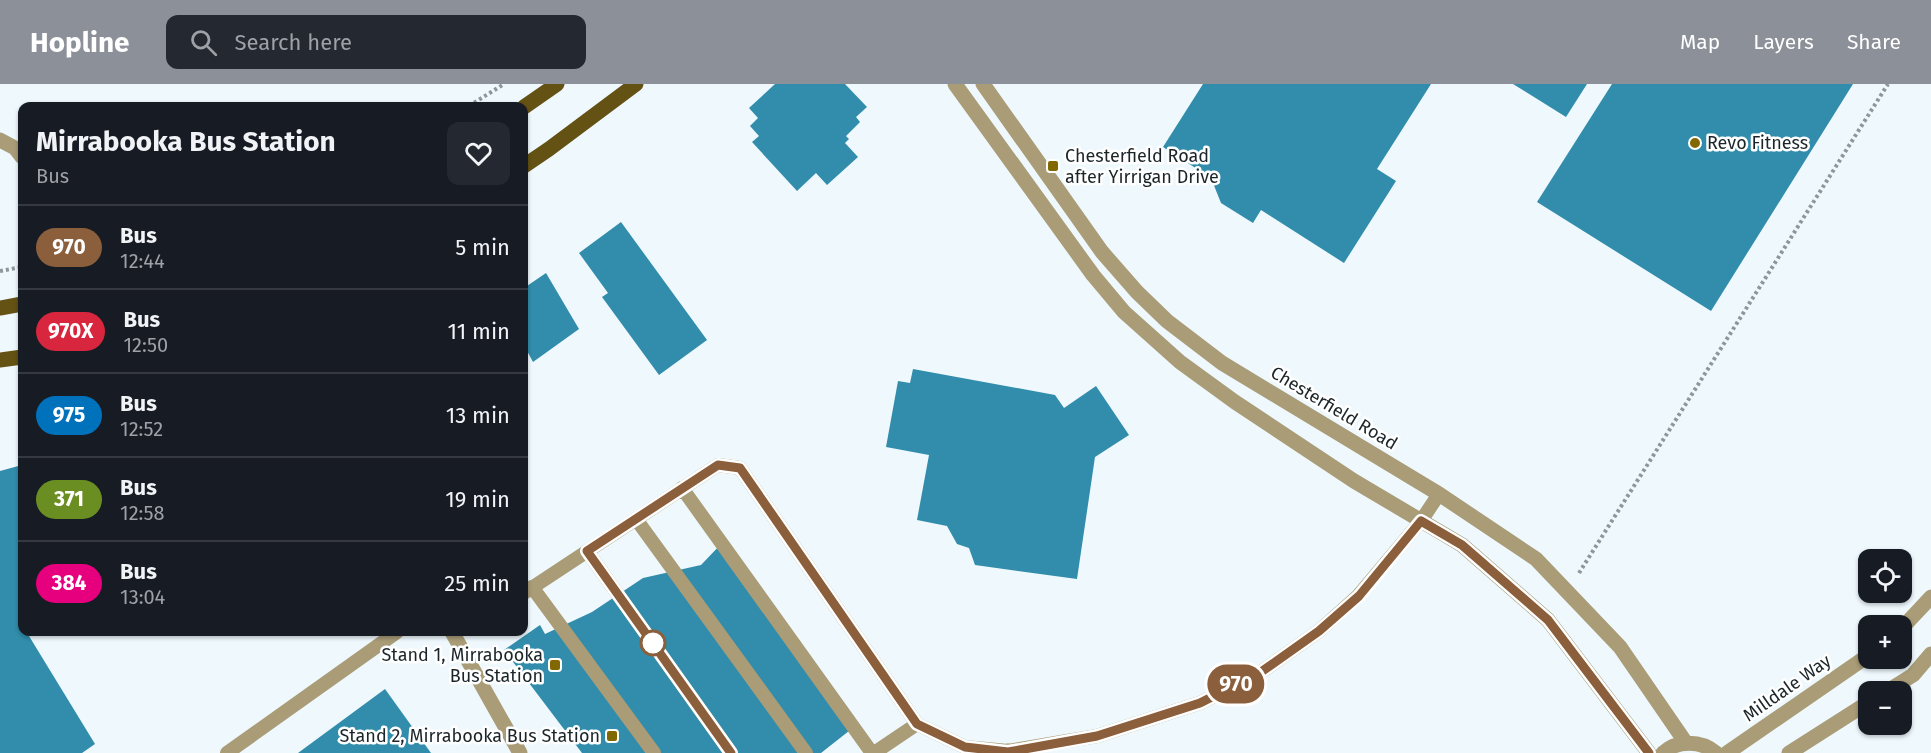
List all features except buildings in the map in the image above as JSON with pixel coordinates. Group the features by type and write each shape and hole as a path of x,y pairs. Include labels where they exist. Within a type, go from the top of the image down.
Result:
{"main road":[{"path":"528,104 557,84"},
{"path":"528,162 636,84"},
{"path":"0,308 18,305"},
{"path":"0,360 18,358"}],"street":[{"path":"955,84 1093,275 1124,312 1180,362 1226,396 1354,480 1462,545 1548,620 1649,753"},
{"name":"Chesterfield Road","path":"983,84 1102,252 1137,292 1167,321 1222,363 1439,494 1536,559 1620,648 1686,743"},
{"path":"0,140 18,152"},
{"path":"1912,617 1931,597"},
{"path":"459,636 520,753"},
{"path":"1903,681 1913,675 1931,654"},
{"name":"Milldale Way","path":"1727,753 1858,663"},
{"path":"1789,753 1858,709"},
{"path":"1663,753 1668,748 1686,743 1699,744 1716,753"}],"lane":[{"path":"654,753 528,590 718,465 740,468 917,724 965,747 1009,752 1097,736 1200,703 1261,672 1319,631 1359,596 1421,521 1439,494"},
{"path":"682,488 873,753 917,724"},
{"path":"636,519 806,753"},
{"path":"587,551 731,753"},
{"path":"227,753 391,636"}],"path":[{"path":"475,102 504,84"},
{"path":"1581,571 1888,84"},
{"path":"0,271 18,268"}],"bus line":[{"name":"970","path":"731,753 587,551 718,465 740,468 917,724 965,747 1008,752 1097,736 1200,703 1261,672 1319,631 1359,596 1421,521 1462,545 1548,620 1649,753"}],"place":[{"name":"Revo Fitness","path":"1695,143"},
{"name":"Chesterfield Road after Yirrigan Drive","path":"1053,166"},
{"name":"Stand 1, Mirrabooka Bus Station","path":"555,665"},
{"name":"Stand 2, Mirrabooka Bus Station","path":"612,736"}]}
